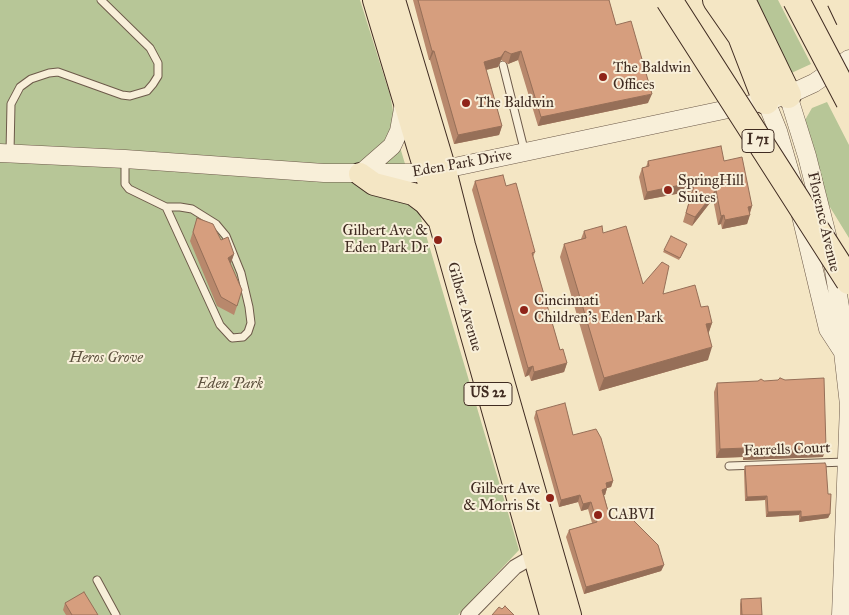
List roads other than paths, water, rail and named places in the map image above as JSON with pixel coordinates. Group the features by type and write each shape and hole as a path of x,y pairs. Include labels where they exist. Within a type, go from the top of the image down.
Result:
{"highway":[{"name":"I 71","path":"669,0 849,282"},
{"path":"716,0 741,36 777,98"},
{"path":"742,0 777,98"},
{"path":"796,0 849,101"},
{"path":"829,0 849,35"},
{"path":"840,0 849,20"}],"main road":[{"name":"Gilbert Avenue","path":"374,0 404,100 436,171 464,245 542,552 551,615"},
{"name":"Gilbert Avenue","path":"394,0 436,171 438,219 542,552 570,615"},
{"path":"840,0 849,6"},
{"path":"360,174 374,184 412,194 425,203 438,219"}],"street":[{"name":"Eden Park Drive","path":"4,152 324,173 360,174 436,171 777,98 814,83 849,59"},
{"name":"Florence Avenue","path":"777,98 826,228 843,325 843,352 849,405 841,615"},
{"path":"360,174 394,142 399,131 404,100"},
{"path":"468,615 515,567 542,552"}],"lane":[{"path":"4,152 11,104 20,87 31,79 49,72 58,72 122,95 130,96 147,91 153,84 159,70 154,52 100,0"},
{"path":"503,65 525,153"},
{"path":"125,159 127,187 136,194 166,207 180,206 192,209 216,224 226,236 241,273 248,299 251,323 248,332 243,337 232,338 220,325 166,207"},
{"name":"Farrells Court","path":"729,466 846,462"},
{"path":"97,580 116,615"}],"place":[{"name":"The Baldwin Offices","path":"603,77"},
{"name":"The Baldwin","path":"466,103"},
{"name":"SpringHill Suites","path":"668,190"},
{"name":"Gilbert Ave & Eden Park Dr","path":"438,240"},
{"name":"Cincinnati Children's Eden Park","path":"524,310"},
{"name":"Gilbert Ave & Morris St","path":"550,498"},
{"name":"CABVI","path":"598,515"}],"park label":[{"name":"Heros Grove","path":"106,358"},
{"name":"Eden Park","path":"230,384"}]}
